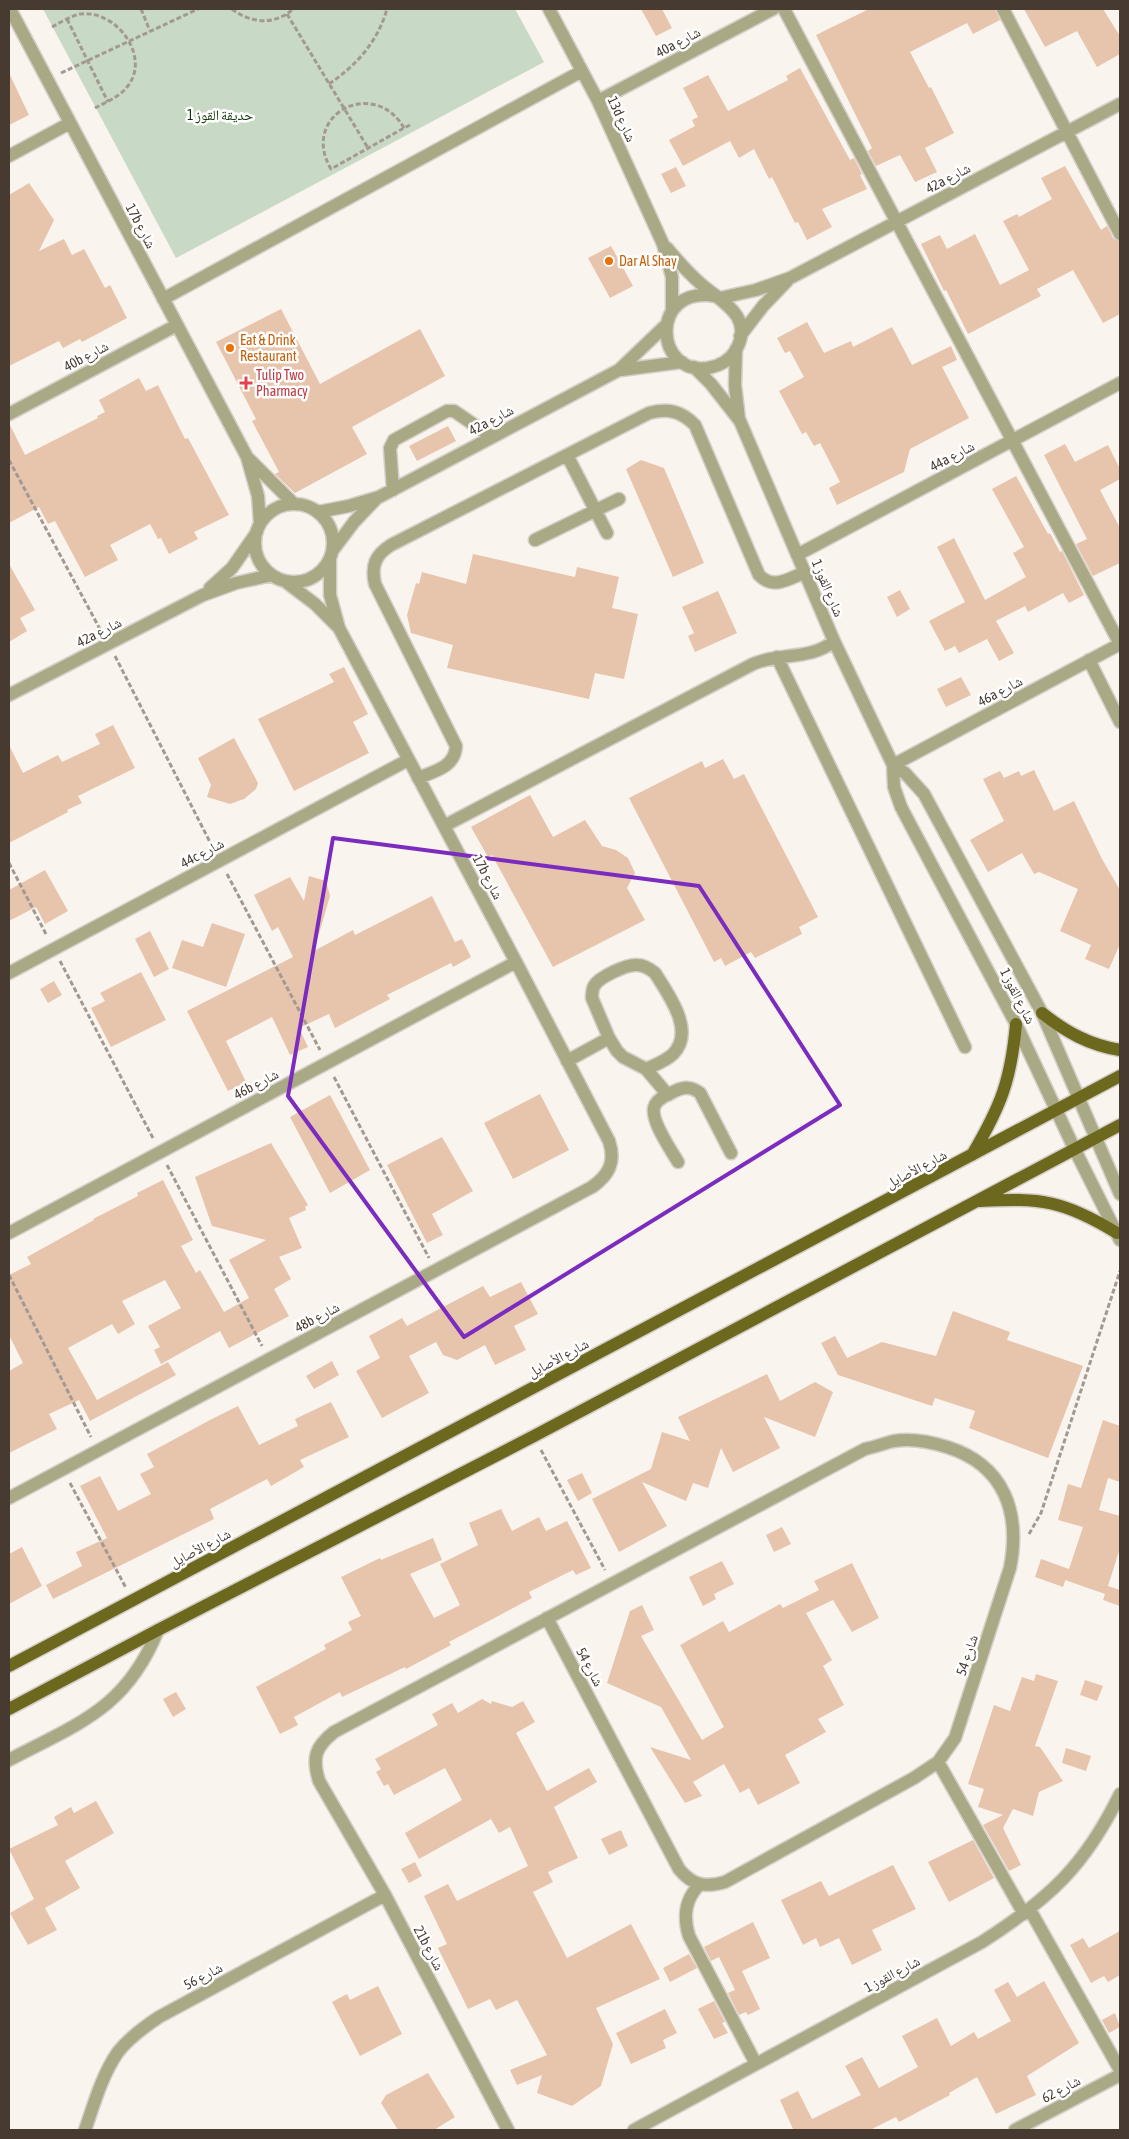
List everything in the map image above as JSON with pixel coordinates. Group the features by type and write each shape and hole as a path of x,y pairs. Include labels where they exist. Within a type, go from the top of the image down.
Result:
{"main road":[{"path":"1042,1013 1060,1028 1075,1037 1091,1044 1120,1050"},
{"path":"972,1156 989,1127 1005,1089 1013,1053 1016,1024"},
{"name":"شارع الأصايل","path":"9,1666 1120,1076"},
{"path":"9,1709 534,1436 1120,1125"},
{"path":"974,1201 1020,1199 1063,1205 1080,1212 1118,1237"}],"street":[{"name":"17b شارع","path":"10,9 247,457 258,496 257,529"},
{"name":"13d شارع","path":"549,9 598,101 664,244 672,277 672,310"},
{"name":"40a شارع","path":"598,101 773,9"},
{"path":"784,9 1120,644"},
{"path":"1003,9 1120,234"},
{"path":"163,299 582,71"},
{"name":"42a شارع","path":"718,297 756,290 790,278 1120,104"},
{"path":"9,156 70,123"},
{"name":"13d شارع","path":"664,244 688,272 718,297"},
{"name":"42a شارع","path":"738,342 763,306 790,278"},
{"path":"703,294 718,297 729,305 736,314 740,325 738,342 723,363 714,367 694,367 682,362 669,346 666,325 672,310 680,302 691,296 703,294"},
{"name":"40b شارع","path":"9,414 177,325"},
{"name":"42a شارع","path":"318,512 349,506 379,497 618,370 666,325"},
{"name":"شارع القوز 1","path":"738,342 735,385 740,422"},
{"name":"42a شارع","path":"618,370 682,362"},
{"name":"شارع القوز 1","path":"694,367 716,390 740,422 834,641 893,765 894,787 901,807 1016,1024 1118,1237"},
{"name":"44a شارع","path":"797,555 1120,383"},
{"path":"418,778 445,767 452,762 456,746 375,584 372,573 375,561 381,551 391,545 649,413 662,410 674,411 686,416 695,425 759,575 763,580 776,584 805,572"},
{"path":"393,490 390,448 394,440 448,411 454,411 492,437"},
{"path":"567,455 607,533"},
{"name":"17b شارع","path":"247,457 293,504"},
{"name":"42a شارع","path":"331,555 354,522 379,497"},
{"path":"536,540 619,499"},
{"path":"283,505 306,505 318,512 328,522 333,536 331,555 322,570 312,578 301,582 286,582 272,576 261,564 255,550 257,529 274,509 283,505"},
{"name":"42a شارع","path":"202,595 232,568 257,529"},
{"name":"17b شارع","path":"331,555 330,595 338,628 516,962 608,1141"},
{"name":"42a شارع","path":"9,695 202,595 236,583 272,576"},
{"name":"17b شارع","path":"286,582 315,604 338,628"},
{"path":"444,826 753,664 778,657 798,657 813,653 827,647 834,641"},
{"name":"46a شارع","path":"893,765 1120,644"},
{"path":"778,657 965,1047"},
{"path":"1089,660 1120,722"},
{"name":"44c شارع","path":"9,973 408,760"},
{"name":"شارع القوز 1","path":"893,765 911,778 924,794 1042,1013 1120,1194"},
{"name":"46b شارع","path":"9,1232 516,962"},
{"path":"646,1070 674,1053 681,1040 682,1033 679,1018 659,980 649,969 635,964 603,977 594,986 592,998 609,1038 623,1057 646,1070 668,1095"},
{"path":"567,1060 609,1038"},
{"path":"678,1162 654,1116 656,1103 668,1095 687,1087 700,1093 731,1153"},
{"name":"48b شارع","path":"9,1498 592,1187 608,1172 612,1161 608,1141"},
{"name":"شارع 54","path":"320,1781 315,1768 316,1753 323,1740 334,1732 612,1583 865,1450 895,1441 929,1442 961,1452 990,1470 1006,1496 1014,1523 1013,1552 1010,1568 955,1738 938,1762 914,1778 725,1882 713,1886 699,1885 688,1879 679,1869 547,1618"},
{"path":"9,1760 103,1708 121,1692 136,1674 149,1653 158,1630"},
{"path":"938,1762 1120,2070"},
{"name":"21b شارع","path":"320,1781 385,1895 508,2130"},
{"name":"شارع القوز 1","path":"634,2130 982,1942 1027,1912 1061,1884 1085,1855 1106,1823 1120,1794"},
{"path":"699,1885 692,1893 685,1914 689,1936 756,2064"},
{"name":"شارع 56","path":"86,2130 105,2075 118,2052 135,2034 159,2017 385,1895"},
{"name":"شارع 62","path":"1015,2130 1120,2075"}],"path":[{"path":"141,9 150,31"},
{"path":"47,79 198,9"},
{"path":"232,9 245,17 263,21 276,19 287,14 292,9"},
{"path":"329,84 353,66 363,55 379,30 387,9"},
{"path":"52,27 81,14 98,16 118,26 123,31 136,58 134,73 127,87 108,102 95,108"},
{"path":"287,14 368,148"},
{"path":"67,19 108,102"},
{"path":"404,128 399,119 390,111 379,106 366,104 351,105 344,108 330,122 322,142 322,152 331,169 410,125"},
{"path":"9,864 269,1360"},
{"path":"1013,1552 1029,1534 1041,1513 1120,1271"},
{"path":"9,1275 98,1451"},
{"path":"534,1436 612,1583"},
{"path":"63,1469 133,1601"}],"highlighted area":[{"path":"333,838 699,886 840,1105 464,1337 288,1096"}],"green space":[{"name":"حديقة القوز 1","path":"43,9 515,9 544,62 176,258"}],"building":[{"path":"641,9 662,9 672,28 656,36"},
{"path":"869,9 995,9 1000,20 973,34 967,23 910,52 929,88 931,87 954,133 925,148 937,172 915,182 900,155 876,166 868,151 872,148 816,35"},
{"path":"1024,9 1103,9 1120,36 1120,54 1097,67 1077,31 1045,47"},
{"path":"800,68 850,160 854,158 867,189 822,209 832,227 807,240 798,222 795,223 772,177 769,179 754,149 739,158 730,141 683,166 669,140 695,126 692,120 698,117 683,88 708,75 728,111 788,80 786,76"},
{"path":"9,73 29,115 9,125"},
{"path":"1065,166 1101,230 1107,226 1113,238 1120,242 1120,314 1103,323 1073,270 1037,289 1041,296 968,334 921,244 940,235 947,249 975,234 1000,285 1029,270 1003,221 1017,214 1019,217 1052,199 1041,178"},
{"path":"676,167 686,186 671,193 661,174"},
{"path":"29,183 54,220 39,251 64,239 72,255 84,249 105,288 110,285 127,318 82,342 80,339 63,348 59,341 9,366 9,195"},
{"path":"611,246 633,286 610,298 588,258"},
{"path":"281,309 320,384 420,329 445,376 352,427 367,454 295,493 275,474 279,472 252,421 256,419 216,342"},
{"path":"807,322 824,353 851,341 853,347 892,327 912,365 951,346 957,360 942,367 969,418 910,449 904,472 837,505 829,488 840,482 820,443 814,446 806,432 802,434 779,391 804,377 790,351 785,353 777,338"},
{"path":"139,378 146,391 158,385 185,439 188,438 229,515 194,532 198,539 169,554 161,538 158,539 150,524 110,545 118,560 85,577 55,521 48,524 39,507 9,523 9,423 25,455 98,418 97,416 105,412 99,400"},
{"path":"448,426 456,441 417,461 409,446"},
{"path":"1065,444 1075,462 1108,445 1120,469 1120,479 1100,490 1120,528 1120,563 1093,576 1076,544 1087,539 1044,455"},
{"path":"641,460 664,468 704,563 673,577 626,469"},
{"path":"1016,476 1048,534 1050,533 1060,552 1062,551 1084,595 1069,603 1063,593 1028,612 1025,606 996,621 1014,653 999,661 987,639 959,653 955,646 945,651 929,621 965,602 937,547 954,538 985,600 1026,577 1013,553 1024,547 992,489"},
{"path":"473,554 575,577 577,567 619,577 612,608 638,614 624,679 595,673 589,699 447,668 453,645 411,633 407,615 416,583 419,584 422,572 466,584"},
{"path":"9,564 35,610 20,618 27,631 9,642"},
{"path":"900,590 910,609 897,617 887,597"},
{"path":"718,591 737,633 695,652 688,636 694,633 682,607"},
{"path":"344,667 368,714 353,722 369,753 294,791 258,719 334,682 329,674"},
{"path":"961,677 971,695 946,707 937,689"},
{"path":"113,725 135,768 78,796 82,803 9,843 9,745 23,773 58,755 62,762 100,744 95,734"},
{"path":"234,738 258,783 256,789 244,799 230,804 207,797 211,785 198,758"},
{"path":"723,759 734,779 744,774 818,917 799,927 802,934 755,958 751,952 725,966 721,958 714,962 629,798 702,761 705,768"},
{"path":"1034,770 1054,811 1074,801 1102,859 1120,890 1120,944 1109,969 1085,959 1091,945 1060,931 1078,889 1039,872 1034,874 1022,853 988,872 970,840 1004,821 983,779 1000,771 1004,778 1019,771 1021,776"},
{"path":"530,795 553,837 585,820 602,846 616,850 628,858 635,873 627,888 645,920 553,967 492,855 488,857 471,827"},
{"path":"45,870 68,911 45,924 36,907 9,921 9,890"},
{"path":"309,876 326,881 330,896 314,951 353,930 355,935 432,896 455,942 462,939 471,957 453,967 451,963 387,995 390,999 335,1028 329,1014 299,1028 308,1047 290,1055 272,1017 226,1041 246,1082 228,1091 187,1011 293,957 278,927 272,931 254,895 290,877 304,901"},
{"path":"212,923 245,934 226,987 172,968 182,940 203,947"},
{"path":"150,931 169,969 154,977 135,939"},
{"path":"141,972 166,1020 111,1047 91,1008 105,1001 100,993"},
{"path":"54,981 62,995 48,1003 40,989"},
{"path":"540,1094 569,1150 513,1179 484,1123"},
{"path":"330,1095 370,1170 330,1193 290,1117"},
{"path":"442,1137 473,1191 432,1214 443,1235 427,1243 387,1165"},
{"path":"271,1143 308,1205 305,1207 306,1210 289,1218 302,1248 279,1257 291,1279 274,1289 289,1316 229,1348 220,1331 161,1364 154,1350 160,1347 148,1326 181,1308 165,1280 122,1301 135,1324 118,1334 112,1324 68,1348 97,1400 168,1362 176,1375 90,1421 79,1400 49,1414 57,1429 9,1453 9,1371 23,1363 9,1335 9,1275 31,1264 27,1257 93,1219 138,1196 137,1193 163,1180 193,1240 181,1246 196,1273 200,1270 224,1312 249,1298 229,1260 266,1240 212,1226 195,1177"},
{"path":"521,1282 538,1314 514,1326 526,1350 495,1365 485,1345 457,1360 443,1355 436,1342 409,1356 429,1393 382,1418 356,1371 380,1358 369,1336 402,1318 407,1326 483,1286 490,1297"},
{"path":"953,1311 1010,1332 1007,1340 1083,1366 1048,1458 969,1428 975,1411 935,1398 932,1406 838,1375 821,1343 835,1336 847,1358 882,1342 936,1356"},
{"path":"332,1361 339,1375 314,1389 306,1376"},
{"path":"767,1374 780,1401 815,1382 833,1392 815,1437 764,1417 780,1448 733,1472 721,1448 708,1488 693,1483 686,1501 642,1482 667,1526 619,1552 592,1499 651,1469 662,1432 690,1441 678,1417"},
{"path":"331,1402 349,1437 300,1460 304,1467 271,1486 267,1479 210,1509 214,1519 53,1599 46,1585 82,1566 76,1552 107,1538 80,1486 100,1476 118,1511 151,1494 140,1474 154,1467 147,1454 210,1420 238,1406 259,1445 298,1426 295,1419"},
{"path":"1103,1420 1120,1426 1120,1482 1108,1478 1099,1510 1120,1516 1120,1548 1108,1586 1120,1590 1120,1606 1103,1600 1105,1594 1065,1580 1063,1587 1035,1577 1041,1559 1069,1569 1083,1527 1058,1520 1068,1484 1081,1488"},
{"path":"582,1473 592,1493 578,1501 567,1480"},
{"path":"501,1509 512,1531 539,1517 546,1531 567,1521 591,1568 576,1575 573,1570 529,1592 532,1598 449,1642 451,1645 406,1669 405,1667 342,1697 340,1692 294,1717 298,1725 280,1734 256,1687 326,1649 324,1645 352,1630 348,1622 361,1616 341,1577 380,1558 381,1560 433,1538 442,1560 410,1574 434,1618 460,1605 440,1564 478,1545 469,1523"},
{"path":"782,1527 791,1544 774,1552 766,1535"},
{"path":"22,1547 42,1586 9,1604 9,1554"},
{"path":"722,1561 734,1584 714,1594 716,1599 703,1606 689,1577"},
{"path":"852,1563 879,1618 852,1632 833,1600 806,1613 832,1660 823,1666 844,1705 818,1719 826,1732 785,1755 800,1783 758,1805 749,1788 740,1793 724,1764 693,1782 702,1796 685,1803 650,1747 691,1760 661,1707 607,1683 630,1611 642,1605 654,1630 641,1636 702,1740 724,1727 680,1645 723,1621 729,1632 780,1604 783,1608 819,1590 814,1581"},
{"path":"1036,1674 1058,1681 1035,1746 1040,1747 1063,1781 1039,1792 1033,1816 1013,1809 1003,1828 1021,1865 1009,1871 983,1825 1003,1815 978,1807 984,1789 968,1784 994,1705 1010,1711 1022,1677 1034,1681"},
{"path":"1085,1680 1103,1686 1097,1701 1080,1695"},
{"path":"176,1692 186,1709 173,1717 163,1699"},
{"path":"482,1699 491,1704 492,1701 512,1707 523,1701 535,1722 516,1733 547,1791 589,1768 597,1782 554,1807 578,1858 548,1872 553,1882 533,1892 567,1958 631,1924 660,1979 596,2008 613,2044 601,2086 572,2106 537,2093 542,2075 517,2085 510,2070 547,2055 517,2000 496,2010 490,1999 468,2009 438,1948 447,1944 424,1896 448,1884 457,1901 528,1866 510,1827 499,1833 491,1819 419,1859 405,1833 462,1800 445,1768 394,1795 388,1784 384,1786 376,1772 381,1769 375,1759 438,1725 432,1714 452,1703 458,1713"},
{"path":"1066,1748 1091,1756 1086,1771 1062,1763"},
{"path":"96,1801 114,1833 65,1861 80,1888 45,1908 57,1930 28,1945 10,1913 34,1899 9,1849 58,1825 54,1817 71,1807 74,1813"},
{"path":"621,1830 628,1846 609,1855 601,1839"},
{"path":"973,1840 994,1878 949,1902 928,1862"},
{"path":"415,1862 422,1876 409,1883 401,1869"},
{"path":"893,1865 916,1909 872,1930 882,1950 852,1965 839,1938 820,1947 816,1938 803,1945 781,1900 821,1881 829,1896"},
{"path":"753,1922 770,1958 742,1971 760,2009 748,2015 746,2012 739,2015 728,1993 735,1990 719,1957 711,1961 704,1947"},
{"path":"1120,1931 1120,1975 1108,1982 1104,1976 1091,1983 1070,1945 1083,1938 1089,1948"},
{"path":"689,1954 697,1968 670,1982 663,1968"},
{"path":"1044,1981 1079,2043 1027,2076 1036,2095 996,2114 977,2077 949,2093 950,2095 899,2122 896,2117 870,2130 790,2130 793,2129 780,2100 798,2091 812,2119 861,2095 845,2066 862,2057 879,2088 918,2067 902,2036 937,2018 951,2046 974,2032 978,2039 1011,2021 994,1990 1008,1982 1017,1997"},
{"path":"378,1986 402,2034 360,2056 332,2002 347,1994 350,2000"},
{"path":"714,2001 725,2022 722,2023 728,2033 714,2039 698,2009"},
{"path":"665,2009 677,2033 663,2040 666,2048 631,2064 616,2033"},
{"path":"1115,2013 1120,2027 1109,2033 1102,2020"},
{"path":"428,2073 455,2117 434,2130 398,2130 381,2103 386,2095"}],"place":[{"name":"Dar Al Shay","path":"609,261"},
{"name":"Eat & Drink Restaurant","path":"230,348"},
{"name":"Tulip Two Pharmacy","path":"246,383"}]}
